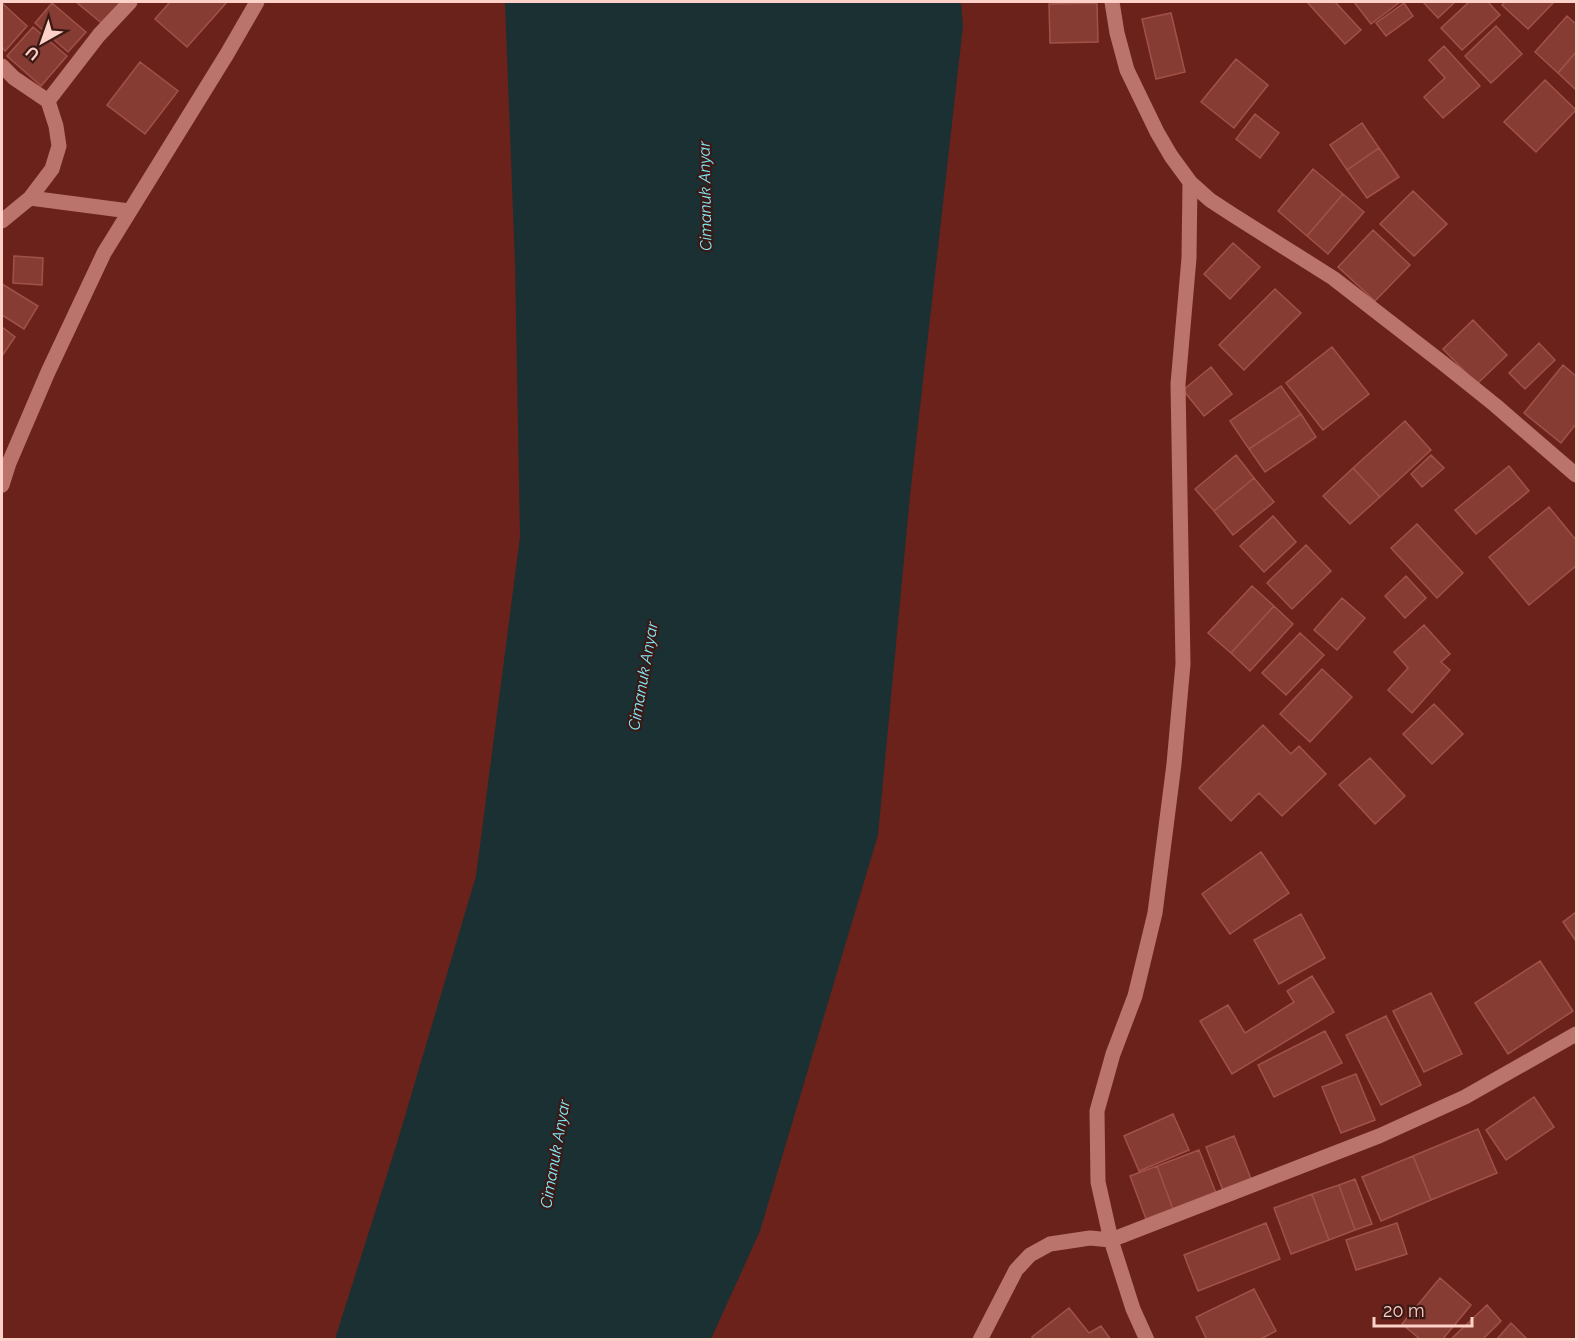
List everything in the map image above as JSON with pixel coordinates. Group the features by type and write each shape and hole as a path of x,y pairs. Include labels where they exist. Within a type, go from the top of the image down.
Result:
{"street":[{"path":"48,101 99,35 130,2"},
{"path":"2,485 9,463 57,353 104,253 257,2"},
{"path":"1112,2 1117,33 1128,70 1157,132 1190,182 1210,200 1351,291 1487,398 1576,475"},
{"path":"2,66 14,78 48,101 57,126 59,146 52,169 30,198 2,221"},
{"path":"1147,1340 1133,1309 1111,1240 1098,1182 1097,1111 1113,1054 1135,996 1155,912 1174,764 1183,664 1178,384 1189,258 1190,182"},
{"path":"30,198 129,212"},
{"path":"980,1340 1016,1270 1030,1255 1050,1244 1090,1238 1111,1240 1379,1136 1465,1097 1576,1034"}],"water":[{"name":"Cimanuk Anyar","path":"505,2 961,2 963,26 910,496 878,835 760,1231 711,1339 335,1339 397,1143 476,876 520,537 515,263"}],"building":[{"path":"76,2 124,2 104,25"},
{"path":"170,2 227,2 187,47 155,19"},
{"path":"1307,2 1335,2 1361,30 1345,44"},
{"path":"1354,2 1400,2 1371,24"},
{"path":"1423,2 1455,2 1438,18"},
{"path":"1469,2 1488,2 1500,15 1462,50 1441,28"},
{"path":"1505,2 1554,2 1528,29 1502,5"},
{"path":"2,3 27,26 5,51 2,47"},
{"path":"52,3 86,32 68,52 35,23"},
{"path":"1097,3 1098,42 1050,43 1049,4"},
{"path":"1404,3 1413,16 1386,36 1376,23"},
{"path":"1171,13 1185,72 1156,79 1142,19"},
{"path":"1567,16 1576,24 1576,52 1558,73 1535,52"},
{"path":"1496,26 1522,54 1491,83 1465,56"},
{"path":"33,27 67,56 41,86 7,56"},
{"path":"1444,46 1480,86 1443,118 1424,97 1445,78 1429,60"},
{"path":"1576,52 1576,90 1558,73"},
{"path":"1236,59 1268,85 1234,128 1201,102"},
{"path":"140,62 178,91 145,134 107,105"},
{"path":"1545,80 1576,110 1536,152 1504,122"},
{"path":"1255,114 1279,133 1260,158 1236,139"},
{"path":"1362,123 1379,148 1347,170 1330,145"},
{"path":"1379,148 1399,177 1367,198 1347,170"},
{"path":"1313,169 1343,194 1307,236 1278,211"},
{"path":"1413,191 1447,224 1414,256 1380,224"},
{"path":"1343,194 1364,212 1328,254 1307,236"},
{"path":"1373,230 1410,265 1375,301 1338,267"},
{"path":"1233,243 1260,267 1230,299 1204,274"},
{"path":"14,256 43,258 42,285 13,283"},
{"path":"2,284 38,306 24,329 2,315"},
{"path":"1275,289 1301,313 1244,370 1219,345"},
{"path":"1473,320 1507,355 1477,384 1443,349"},
{"path":"2,327 15,337 2,356"},
{"path":"1539,343 1555,360 1525,389 1509,373"},
{"path":"1332,347 1369,394 1323,430 1286,383"},
{"path":"1563,365 1576,376 1576,424 1561,443 1524,413"},
{"path":"1211,367 1232,394 1204,416 1183,390"},
{"path":"1281,386 1301,414 1249,449 1230,421"},
{"path":"1301,414 1316,437 1265,472 1249,449"},
{"path":"1405,421 1431,450 1380,497 1353,468"},
{"path":"1236,455 1254,478 1214,511 1195,489"},
{"path":"1431,455 1444,468 1422,487 1411,474"},
{"path":"1509,466 1529,491 1476,534 1455,510"},
{"path":"1353,468 1380,497 1350,524 1323,496"},
{"path":"1254,478 1274,502 1233,535 1214,511"},
{"path":"1549,507 1576,540 1576,566 1529,605 1489,557"},
{"path":"1273,516 1296,542 1264,572 1240,546"},
{"path":"1417,524 1463,573 1437,598 1391,548"},
{"path":"1306,545 1331,571 1292,609 1267,583"},
{"path":"1406,576 1426,598 1405,618 1385,596"},
{"path":"1252,586 1274,606 1231,653 1208,633"},
{"path":"1342,598 1365,618 1337,650 1314,630"},
{"path":"1274,606 1293,624 1250,671 1231,653"},
{"path":"1424,625 1450,654 1441,662 1450,670 1412,713 1388,690 1408,668 1394,652"},
{"path":"1300,633 1324,655 1286,695 1262,673"},
{"path":"1322,669 1352,697 1310,742 1280,714"},
{"path":"1434,704 1463,734 1432,764 1403,734"},
{"path":"1263,725 1291,754 1299,746 1326,774 1282,816 1259,793 1231,821 1199,788"},
{"path":"1370,758 1405,796 1375,824 1339,785"},
{"path":"1261,852 1289,893 1230,934 1202,894"},
{"path":"1576,912 1576,941 1563,922"},
{"path":"1301,914 1325,958 1279,984 1254,940"},
{"path":"1540,961 1573,1011 1508,1054 1475,1003"},
{"path":"1312,976 1334,1012 1232,1074 1200,1021 1228,1005 1245,1033 1294,1002 1287,991"},
{"path":"1431,993 1462,1054 1424,1072 1393,1011"},
{"path":"1386,1016 1421,1085 1381,1105 1346,1035"},
{"path":"1325,1031 1342,1063 1274,1097 1258,1065"},
{"path":"1356,1074 1375,1120 1341,1133 1322,1087"},
{"path":"1534,1097 1554,1127 1506,1160 1486,1130"},
{"path":"1173,1114 1189,1150 1139,1171 1124,1136"},
{"path":"1478,1129 1497,1173 1431,1200 1413,1156"},
{"path":"1234,1136 1252,1181 1224,1193 1206,1147"},
{"path":"1199,1150 1216,1193 1173,1209 1157,1166"},
{"path":"1413,1156 1431,1200 1381,1221 1362,1177"},
{"path":"1157,1166 1173,1209 1146,1219 1130,1176"},
{"path":"1355,1179 1372,1224 1355,1230 1339,1185"},
{"path":"1339,1185 1355,1230 1329,1240 1312,1194"},
{"path":"1312,1194 1329,1240 1291,1254 1274,1208"},
{"path":"1266,1223 1280,1259 1198,1291 1184,1255"},
{"path":"1397,1223 1407,1254 1356,1270 1346,1240"},
{"path":"1440,1278 1471,1305 1442,1340 1421,1340 1402,1324"},
{"path":"1254,1289 1276,1331 1259,1340 1207,1340 1196,1317"},
{"path":"1487,1305 1501,1321 1482,1340 1450,1340"},
{"path":"1069,1308 1089,1333 1101,1326 1111,1340 1034,1340 1032,1337"},
{"path":"1511,1323 1528,1340 1496,1340"}]}
